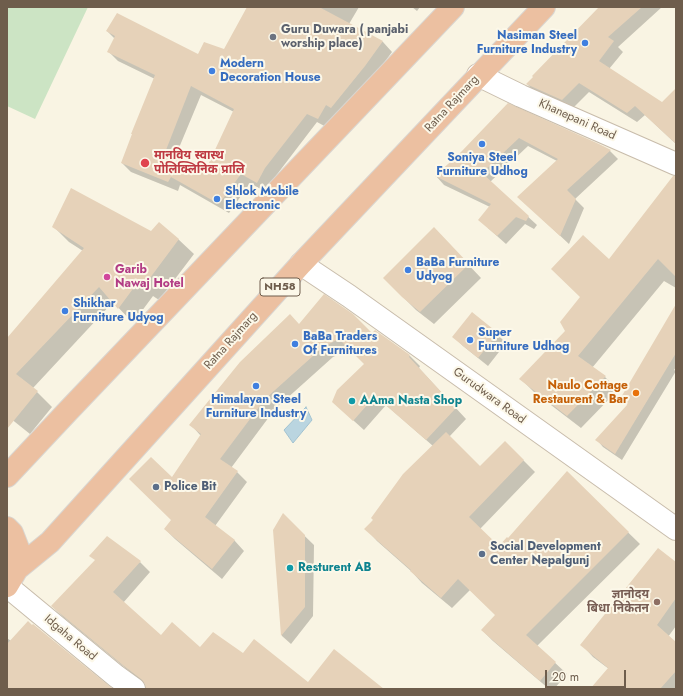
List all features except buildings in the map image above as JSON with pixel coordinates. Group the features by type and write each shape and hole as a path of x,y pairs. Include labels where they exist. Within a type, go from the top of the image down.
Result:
{"highway":[{"path":"7,476 453,7"},
{"name":"Ratna Rajmarg","path":"11,580 50,542 301,264 544,7"},
{"path":"7,528 12,533 19,551 11,580"}],"street":[{"name":"Khanepani Road","path":"478,76 676,164"},
{"name":"Gurudwara Road","path":"301,264 349,296 676,529"},
{"name":"Idgaha Road","path":"11,580 116,676 134,689"}],"green space":[{"path":"7,7 88,7 35,119 7,106"}],"water":[{"path":"306,407 312,420 293,443 284,430"}],"place":[{"name":"Guru Duwara ( panjabi worship place)","path":"273,37"},
{"name":"Nasiman Steel Furniture Industry","path":"585,43"},
{"name":"Modern Decoration House","path":"212,71"},
{"name":"Soniya Steel Furniture Udhog","path":"482,144"},
{"name":"मानविय स्वास्थ पोलिक्लिनिक प्रालि","path":"145,163"},
{"name":"Shlok Mobile Electronic","path":"217,199"},
{"name":"BaBa Furniture Udyog","path":"408,270"},
{"name":"Garib Nawaj Hotel","path":"107,277"},
{"name":"Shikhar Furniture Udyog","path":"65,311"},
{"name":"Super Furniture Udhog","path":"470,340"},
{"name":"BaBa Traders Of Furnitures","path":"295,344"},
{"name":"Himalayan Steel Furniture Industry","path":"256,386"},
{"name":"Naulo Cottage Restaurent & Bar","path":"636,393"},
{"name":"AAma Nasta Shop","path":"352,401"},
{"name":"Police Bit","path":"156,487"},
{"name":"Social Development Center Nepalgunj","path":"482,554"},
{"name":"Resturent AB","path":"290,568"},
{"name":"ज्ञानाेदय बिधा निकेतन","path":"657,602"}]}
